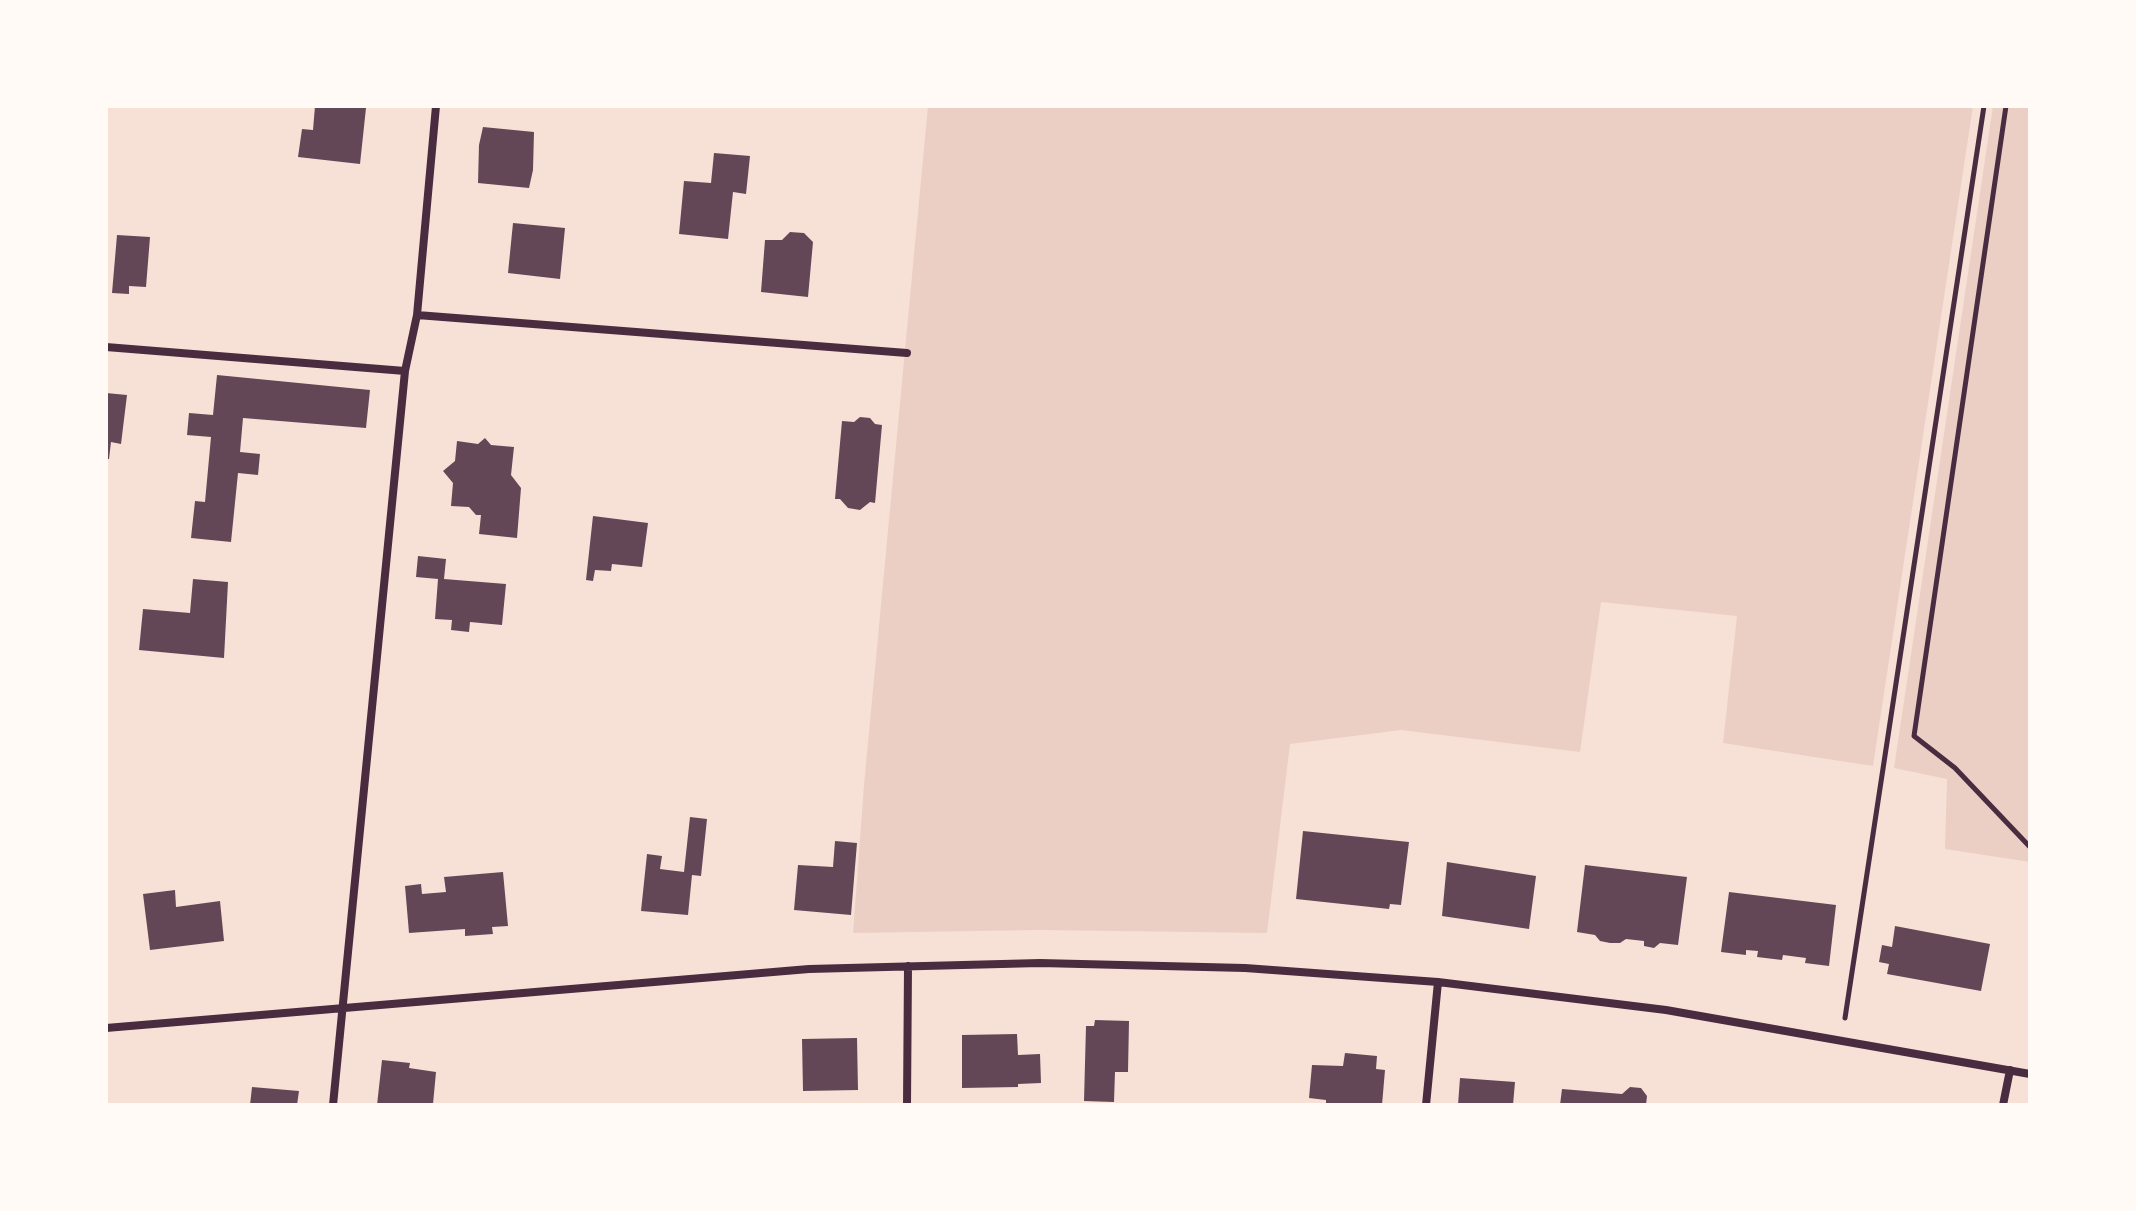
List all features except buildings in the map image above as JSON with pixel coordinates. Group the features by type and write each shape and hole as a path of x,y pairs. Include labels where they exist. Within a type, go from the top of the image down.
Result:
{"street":[{"path":"333,1105 405,371 417,315 436,106"},
{"path":"417,315 907,353"},
{"path":"106,347 405,371"},
{"path":"106,1028 809,969 1040,963 1245,968 1438,982 1666,1010 2030,1074"},
{"path":"907,1105 908,966"},
{"path":"1426,1105 1438,982"},
{"path":"2003,1105 2010,1070"}],"path":[{"path":"1841,1039 1984,106"},
{"path":"2006,106 1914,736 1955,768 2030,847"}],"shaded area":[{"path":"928,106 1973,106 1873,766 1723,743 1737,616 1601,602 1580,752 1401,730 1290,744 1267,933 1040,930 853,933 864,785"},
{"path":"1993,106 2030,106 2030,862 1945,849 1947,779 1894,768"}]}
